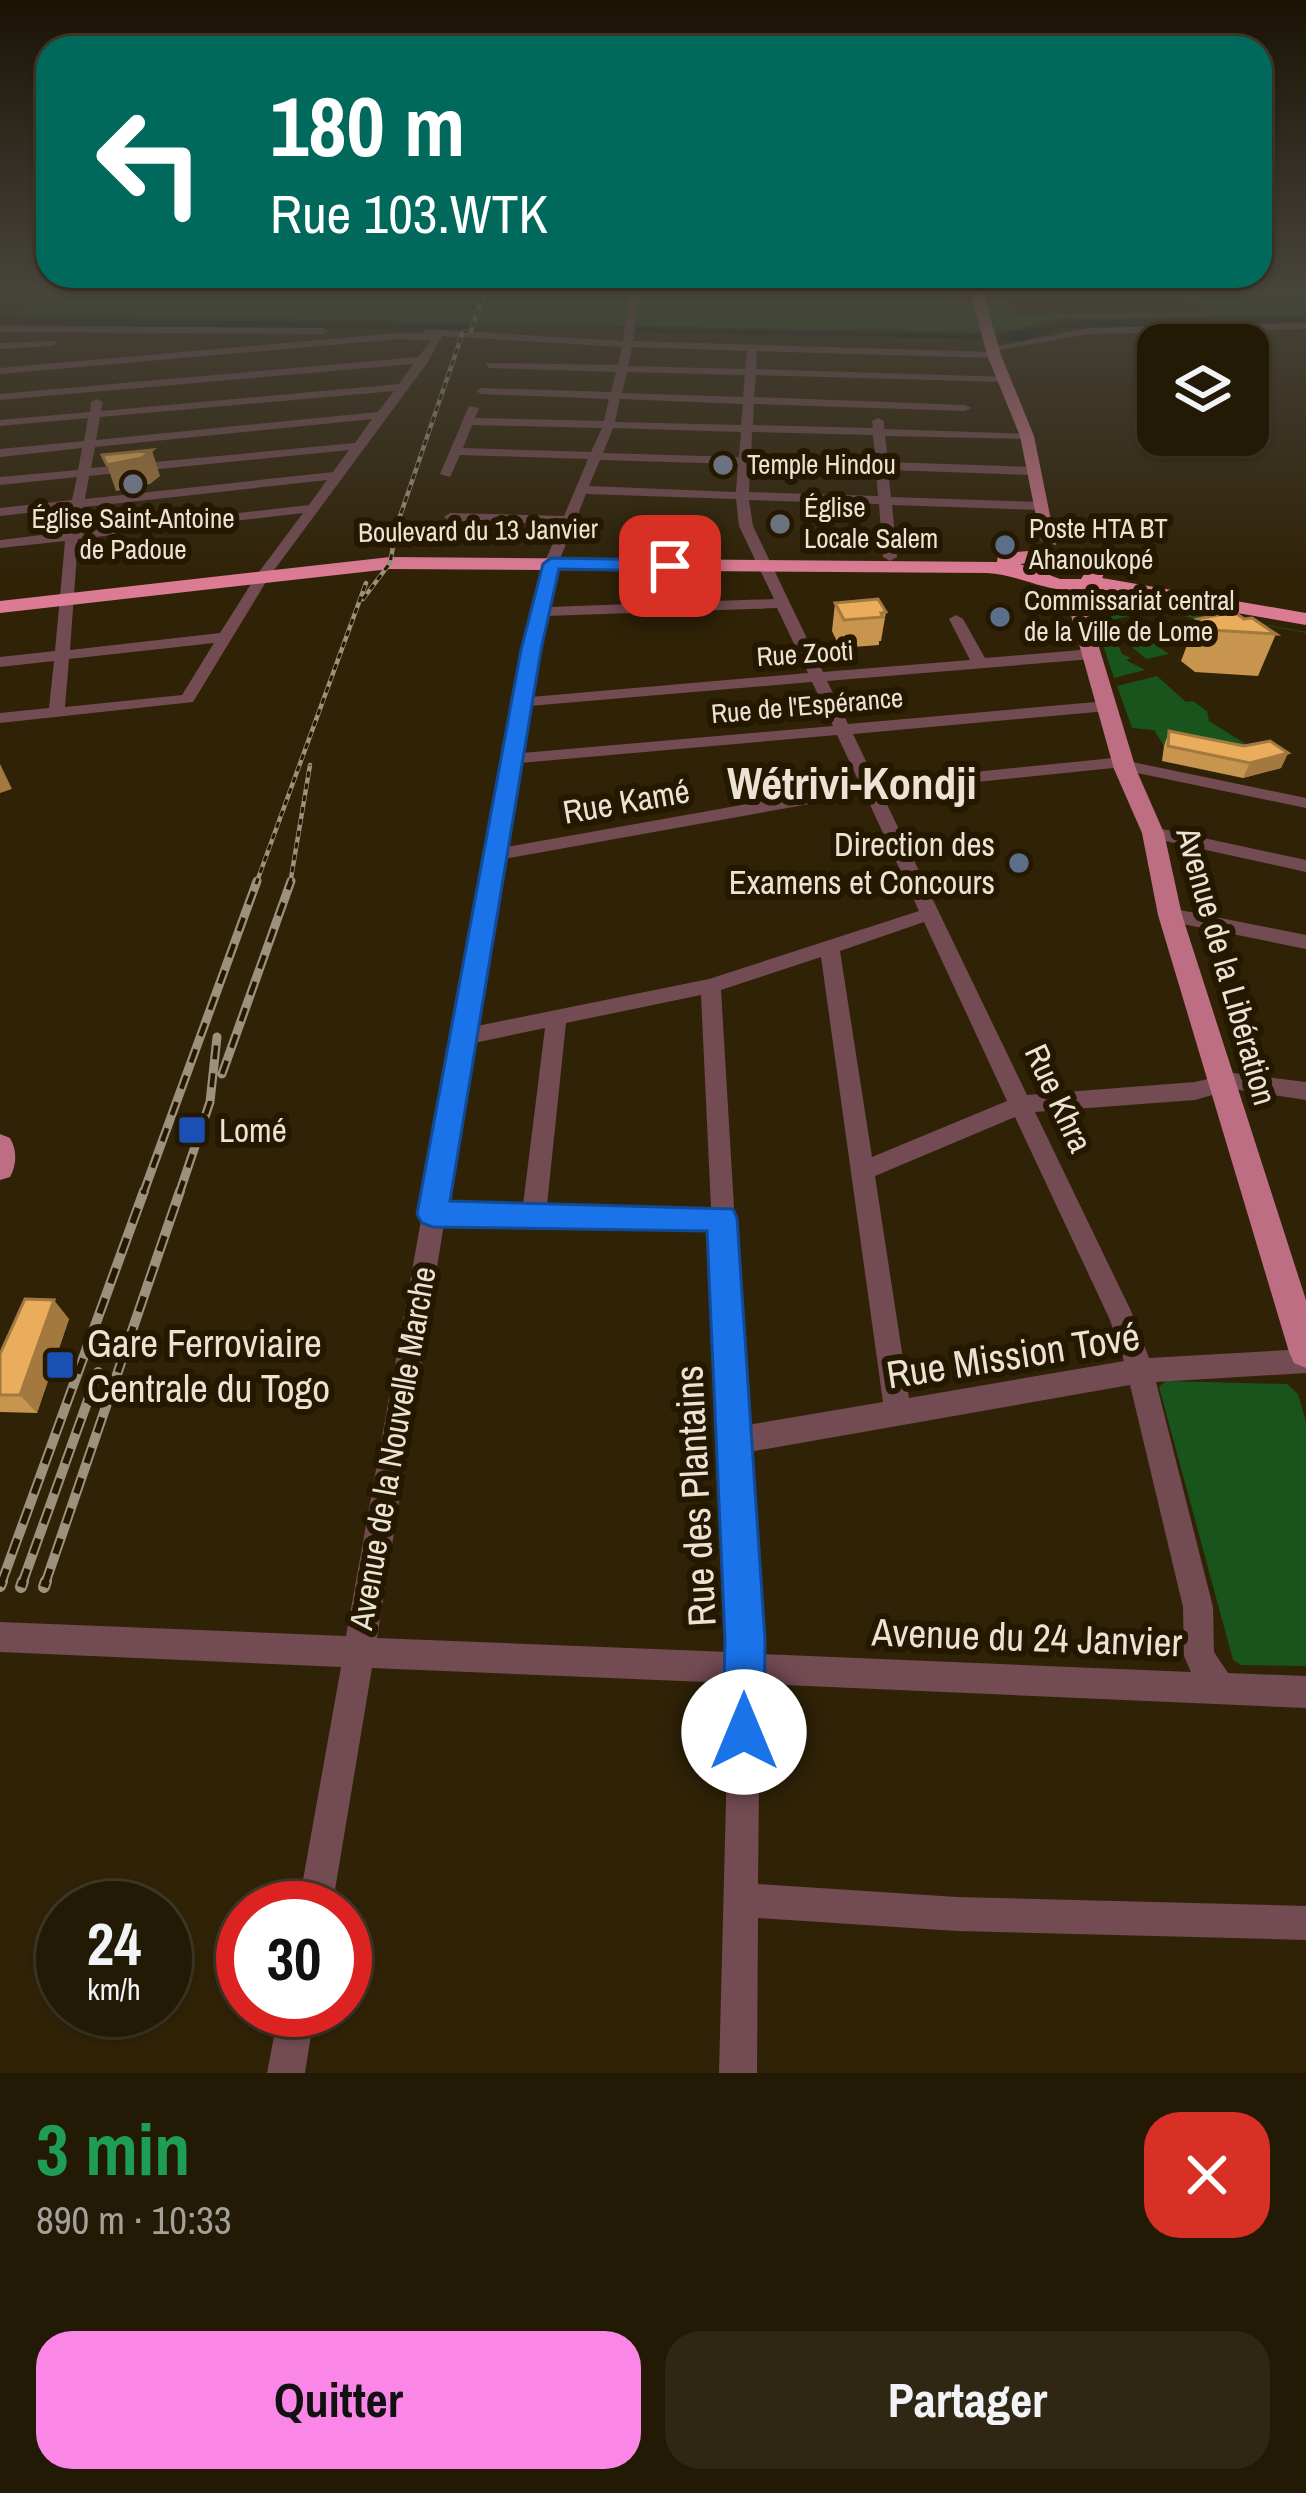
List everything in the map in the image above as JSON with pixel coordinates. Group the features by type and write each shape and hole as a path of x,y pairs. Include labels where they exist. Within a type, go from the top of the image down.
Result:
{"highway":[{"path":"1038,557 1071,556 1080,585"},
{"name":"Boulevard du 13 Janvier","path":"764,561 1038,557"},
{"name":"Boulevard du 13 Janvier","path":"0,604 267,572 390,563 1038,557"},
{"path":"1038,557 1080,585 1303,614"}],"main road":[{"path":"1006,383 1027,436 1042,506 1038,557"},
{"name":"Avenue de la Libération","path":"1080,585 1092,654 1123,763 1154,833 1170,916 1306,1356"},
{"path":"0,1146 0,1168"}],"street":[{"path":"57,712 72,537 100,383"},
{"path":"0,398 172,383"},
{"path":"0,718 187,698 267,572 404,383"},
{"path":"446,474 484,383"},
{"name":"Avenue de la Nouvelle Marche","path":"319,1881 539,612 554,559 609,424 618,383"},
{"path":"742,497 749,383"},
{"path":"872,383 890,557"},
{"path":"0,422 400,387"},
{"path":"481,391 965,407"},
{"path":"0,453 382,415"},
{"path":"466,421 1027,436"},
{"path":"0,481 358,446"},
{"path":"454,452 1034,470"},
{"path":"0,512 338,475"},
{"path":"584,490 1042,506"},
{"name":"Rue Khra","path":"742,497 746,526 1122,1319 1140,1371 1198,1607 1199,1656 1220,1688"},
{"path":"0,544 314,508"},
{"path":"450,517 571,520"},
{"path":"539,612 784,603"},
{"path":"956,619 980,664"},
{"path":"0,662 64,651 226,637"},
{"name":"Rue Zooti","path":"522,702 1092,654"},
{"name":"Rue de l'Espérance","path":"512,759 1107,706"},
{"name":"Rue Kamé","path":"495,855 870,788 1123,763 1306,803"},
{"path":"1154,833 1306,866"},
{"path":"463,1037 711,986 932,913"},
{"path":"1170,916 1306,942"},
{"path":"830,949 898,1412"},
{"name":"Rue des Plantains","path":"711,986 744,1667 738,2073"},
{"path":"534,1216 556,1021"},
{"path":"862,1172 1022,1104 1195,1091 1251,1081 1306,1091"},
{"path":"433,1214 722,1218"},
{"name":"Rue Mission Tové","path":"734,1441 1140,1371 1306,1356"},
{"path":"0,1636 356,1650"},
{"name":"Avenue du 24 Janvier","path":"356,1650 1306,1692"},
{"path":"740,1900 957,1914 1306,1923"},
{"path":"286,2073 292,2037"}],"green space":[{"path":"1148,603 1306,633 1253,623 1190,642 1159,641 1157,646 1169,654 1146,659 1128,636 1197,620 1162,609 1107,621 1122,654 1131,658 1126,660 1145,670 1114,678 1094,617"},
{"path":"1157,676 1186,702 1193,701 1207,711 1209,721 1259,752 1164,746 1154,730 1132,728 1117,686"},
{"path":"1166,1381 1287,1384 1298,1394 1306,1422 1306,1666 1241,1665 1233,1660 1159,1387"}],"building":[{"path":"152,450 142,458 107,465 102,455"},
{"path":"652,561 673,562 676,574 656,575"},
{"path":"878,599 886,612 881,613 883,617 844,620 835,603"},
{"path":"1234,612 1276,634 1211,630 1197,619"},
{"path":"1169,731 1244,746 1270,741 1288,753 1250,763 1168,746"},
{"path":"25,1299 54,1300 20,1395 0,1395 0,1354"}],"railway":[{"path":"363,599 390,563 397,525 446,383"},
{"path":"256,884 366,583"},
{"path":"290,884 310,765"},
{"path":"143,1194 257,881"},
{"path":"222,1074 290,884"},
{"path":"179,1194 210,1102 217,1037"},
{"path":"1,1584 144,1191"},
{"path":"45,1584 180,1191"},
{"path":"22,1584 98,1372"},
{"path":"0,1586 2,1581"}],"place":[{"name":"Temple Hindou","path":"723,465"},
{"name":"Église Saint-Antoine de Padoue","path":"133,484"},
{"name":"Église Locale Salem","path":"780,524"},
{"name":"Poste HTA BT Ahanoukopé","path":"1005,545"},
{"name":"Commissariat central de la Ville de Lome","path":"1000,617"},
{"name":"Direction des Examens et Concours","path":"1019,863"},
{"name":"Lomé","path":"192,1130"},
{"name":"Gare Ferroviaire Centrale du Togo","path":"60,1365"}],"district":[{"name":"Wétrivi-Kondji","path":"852,783"}],"route":[{"path":"670,566 551,564 531,650 433,1214 722,1218 745,1640 744,1732"}]}
